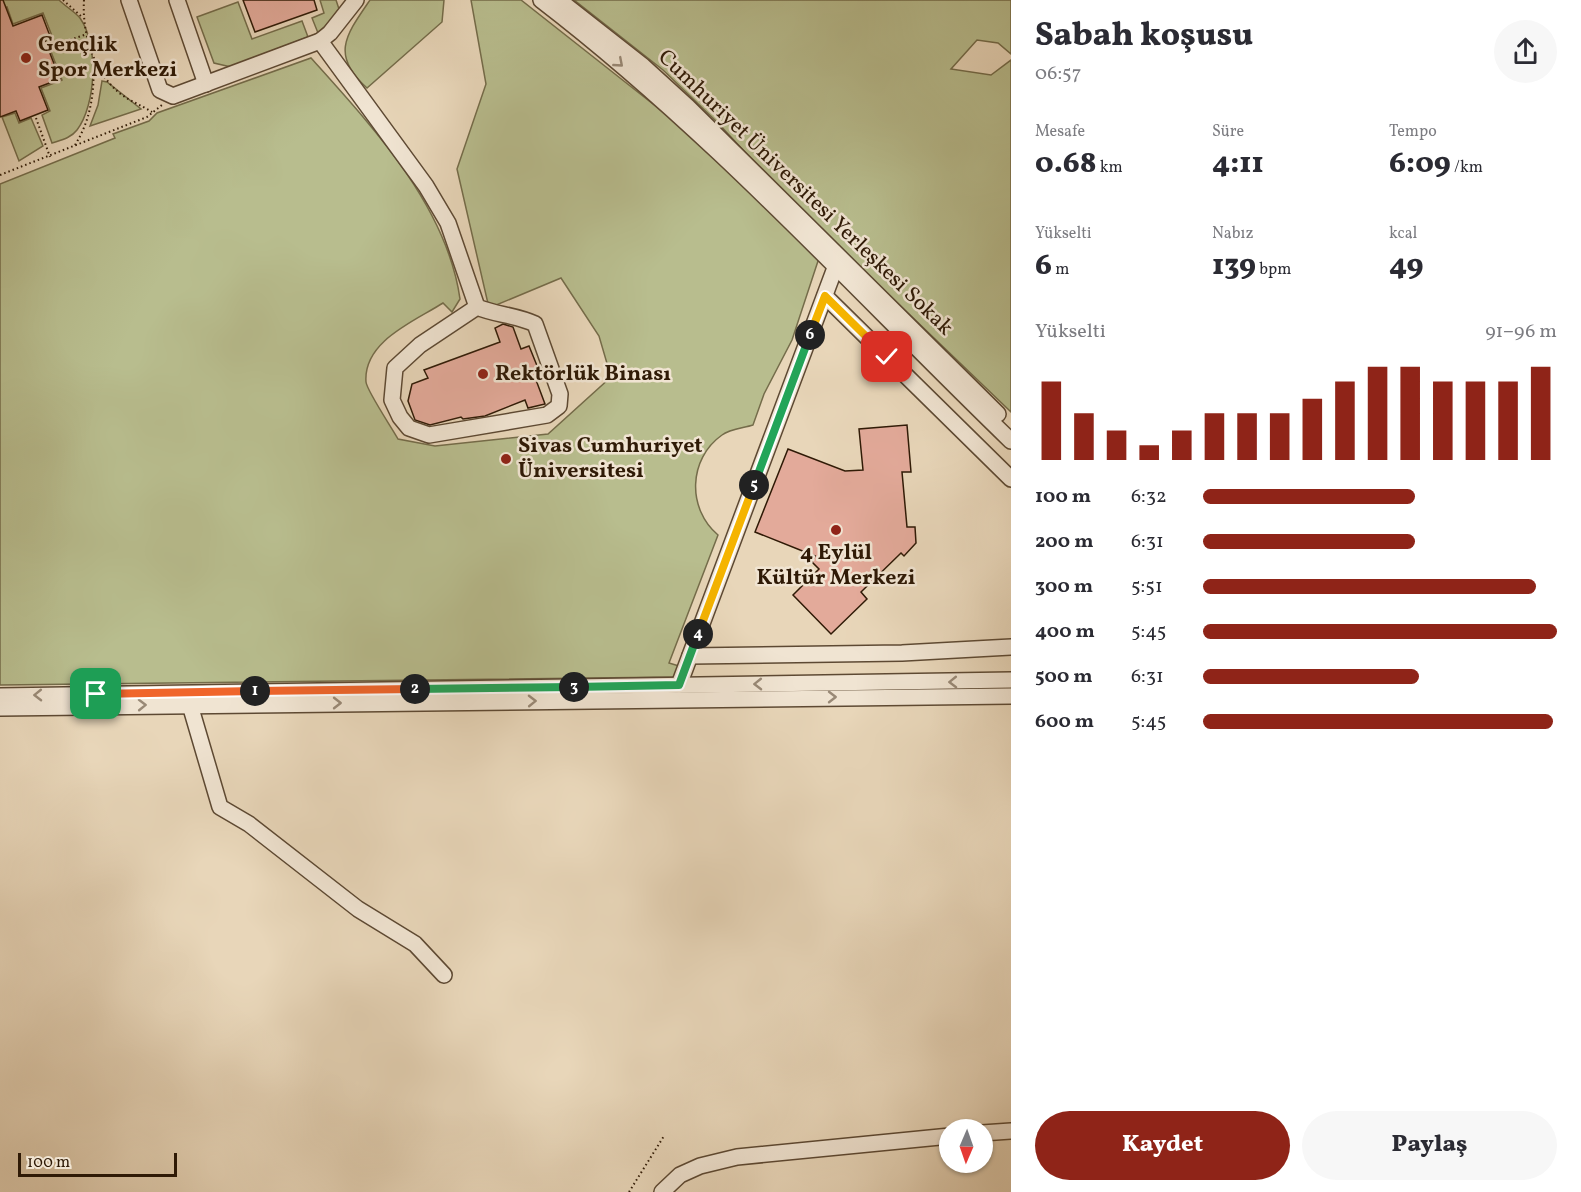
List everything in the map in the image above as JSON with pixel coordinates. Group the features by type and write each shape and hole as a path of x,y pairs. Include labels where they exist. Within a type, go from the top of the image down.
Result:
{"street":[{"path":"129,0 160,90 173,96 320,41 343,7 356,0"},
{"path":"177,0 206,84"},
{"name":"Cumhuriyet Üniversitesi Yerleşkesi Sokak","path":"541,0 587,35 695,130 1011,441"},
{"name":"Cumhuriyet Üniversitesi Yerleşkesi Sokak","path":"560,0 643,66 688,107 1011,427"},
{"path":"320,41 426,186 448,223 477,307 494,315 521,318 535,324 560,394 559,406 547,415 429,435 409,428 400,417 392,400 395,368 420,345 477,307"},
{"name":"Cumhuriyet Üniversitesi Yerleşkesi Sokak","path":"679,685 835,268"},
{"path":"825,296 1011,479"},
{"path":"690,656 902,653 1011,647"},
{"path":"0,696 1011,680"},
{"path":"0,708 1011,696"},
{"path":"190,705 220,807 249,824 358,909 415,944 444,975"},
{"path":"993,1132 1011,1131"},
{"path":"662,1192 680,1175 700,1166 737,1157 939,1137"}],"path":[{"path":"63,0 83,18"},
{"path":"74,147 82,134 92,101 93,58 83,18 84,0"},
{"path":"53,46 87,34"},
{"path":"93,58 116,90 153,112"},
{"path":"0,175 50,157 153,112 173,96"},
{"path":"36,118 50,157"},
{"path":"630,1192 664,1136"}],"green space":[{"path":"1,0 59,0 80,18 86,30 92,59 91,91 83,119 75,133 69,137 52,143 42,115 50,111 41,88 62,80 46,39 52,36 43,13 13,24 7,7 4,8"},
{"path":"320,0 336,0 340,12 318,33 312,18 324,13"},
{"path":"370,0 444,0 442,22 367,88 348,65 345,55 346,45 354,24"},
{"path":"471,0 521,0 672,119 819,258 792,340 764,394 753,425 722,435 711,445 698,470 697,498 701,512 718,535 669,663 679,666 675,677 0,685 0,184 115,138 113,134 149,121 157,113 311,58 358,111 404,169 440,232 452,265 460,299 452,312 443,303 393,334 373,355 367,368 367,387 398,439 435,446 548,434 611,377 599,336 561,278 489,308 457,169 486,84"},
{"path":"574,0 1011,0 1011,54 998,43 977,40 951,69 991,75 1011,60 1011,412 783,193 718,123 663,70"},
{"path":"238,2 252,39 302,21 308,37 231,67 214,63 197,17"},
{"path":"102,81 107,82 141,109 90,126 98,105"},
{"path":"15,113 19,123 31,118 43,146 19,161 2,117"}],"building":[{"name":"Gençlik Spor Merkezi","path":"0,0 3,0 13,26 42,15 50,36 44,38 60,79 39,87 48,110 20,121 16,111 0,117"},
{"path":"243,0 314,0 317,10 255,32"},
{"name":"Rektörlük Binası","path":"503,324 513,327 521,349 529,346 542,378 536,380 545,404 528,408 525,400 485,416 463,419 461,417 430,425 415,420 408,401 412,384 428,378 424,370 500,342 495,328"},
{"name":"4 Eylül Kültür Merkezi","path":"907,425 911,472 902,472 907,527 915,527 916,543 904,556 901,553 861,592 867,599 831,634 793,595 819,569 812,562 815,556 755,532 788,449 845,471 863,470 859,429"}],"place":[{"name":"Gençlik Spor Merkezi","path":"26,58"},
{"name":"Rektörlük Binası","path":"483,374"},
{"name":"Sivas Cumhuriyet Üniversitesi","path":"506,459"},
{"name":"4 Eylül Kültür Merkezi","path":"836,530"}],"route":[{"path":"96,694 679,685 825,296 887,357"}]}
